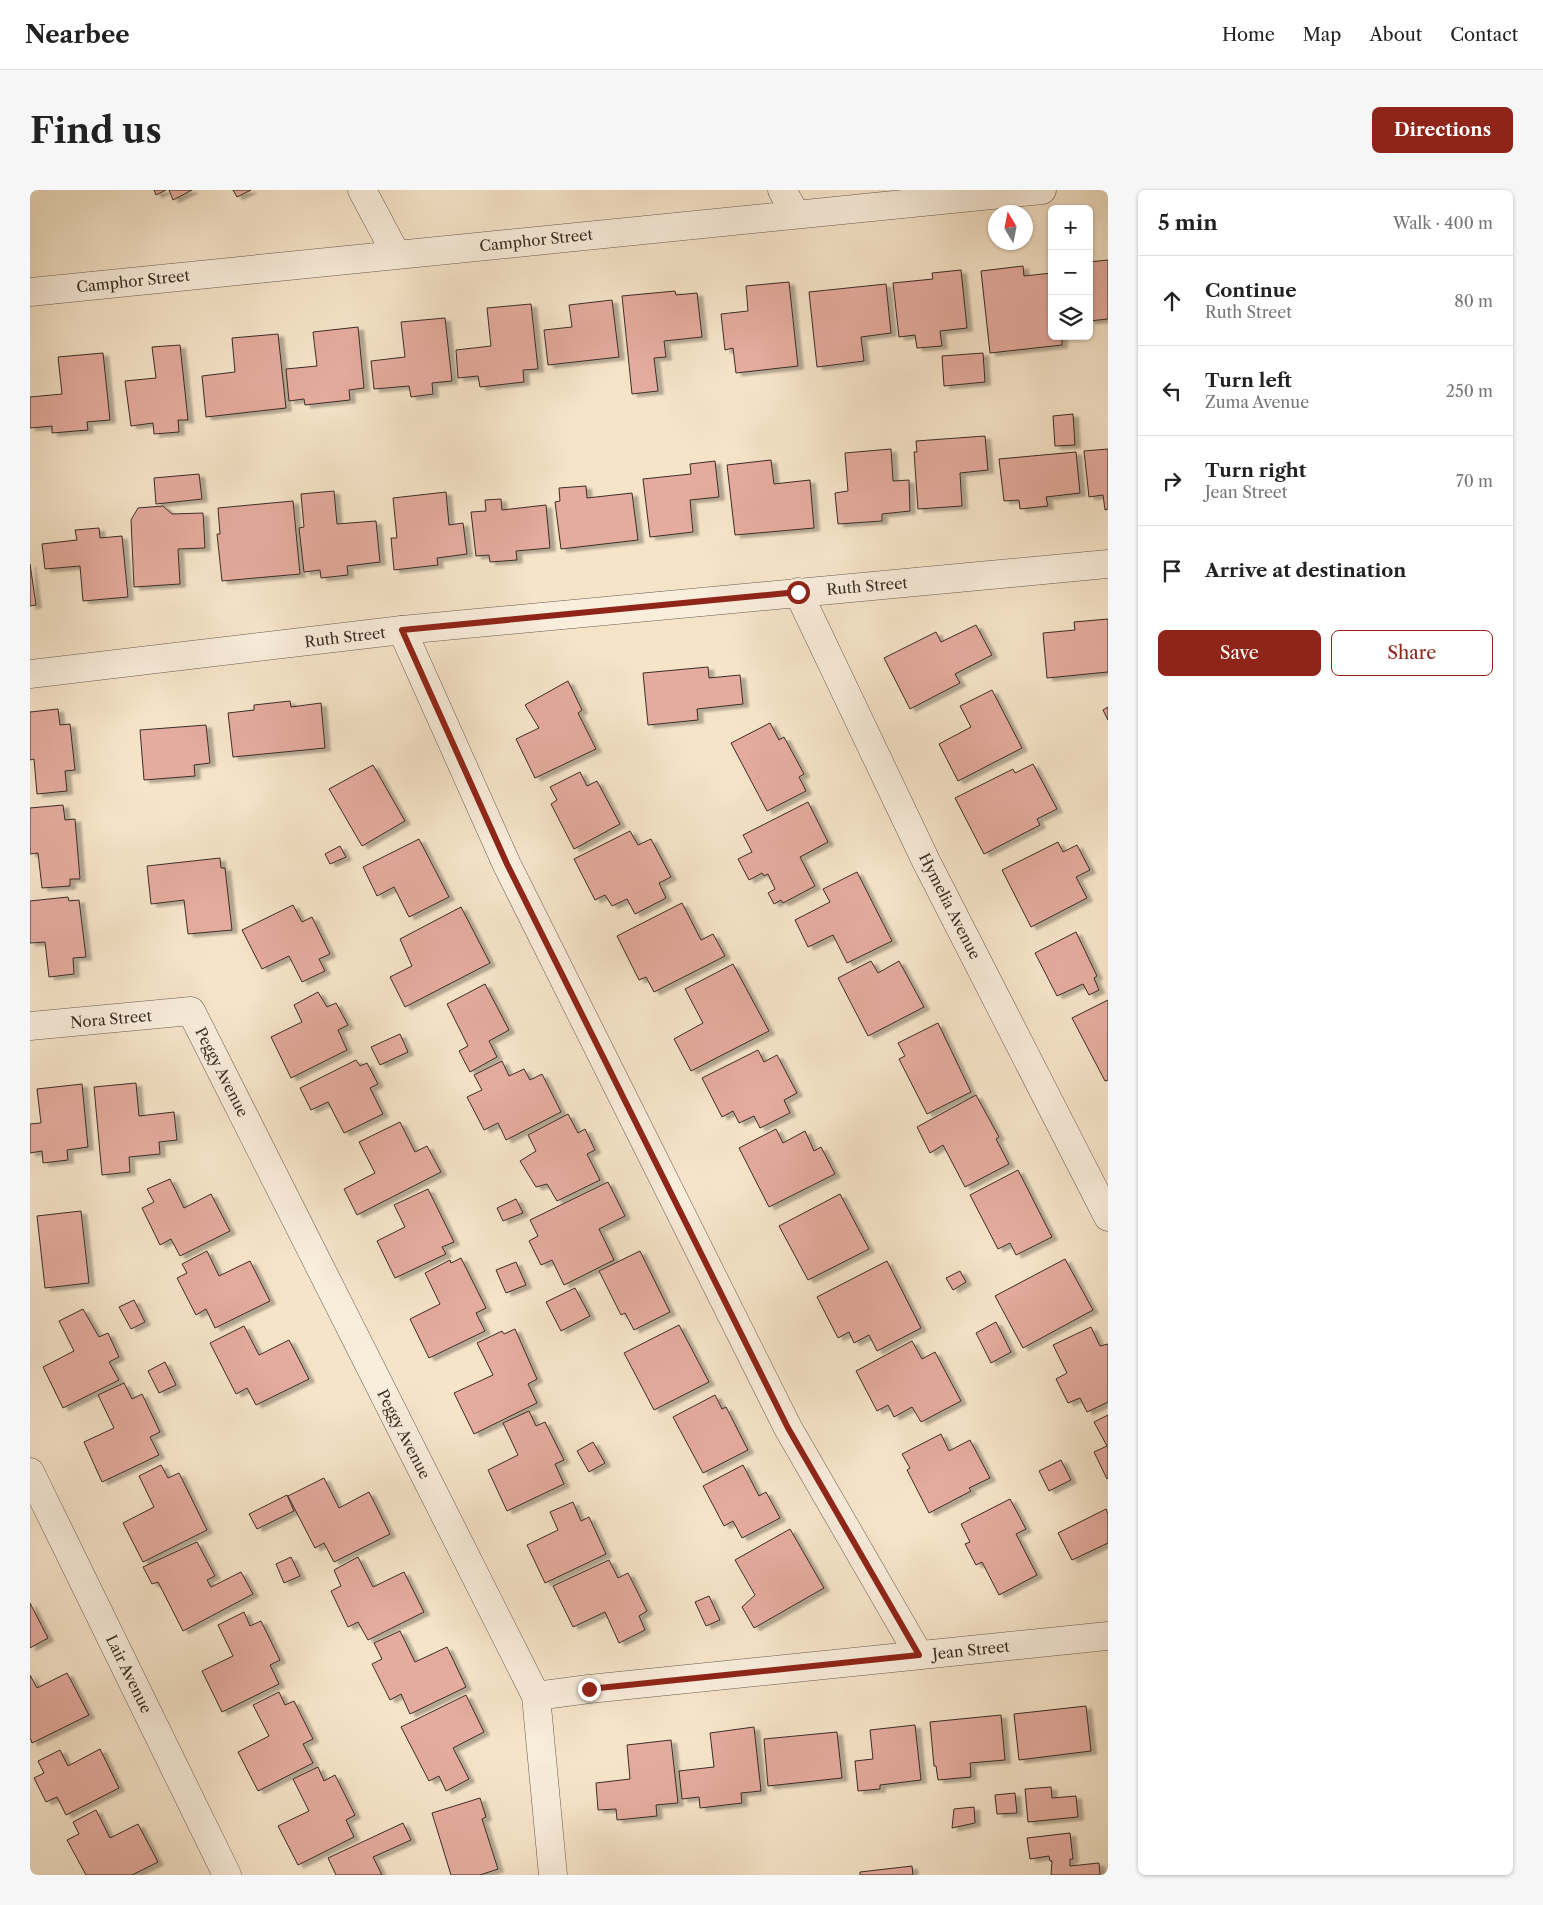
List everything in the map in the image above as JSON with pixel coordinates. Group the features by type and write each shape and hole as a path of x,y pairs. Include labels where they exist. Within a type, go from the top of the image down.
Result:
{"street":[{"path":"362,190 396,254"},
{"name":"Camphor Street","path":"30,292 396,254 788,202 1042,190"},
{"name":"Ruth Street","path":"30,674 402,630 1108,564"},
{"name":"Hymelia Avenue","path":"798,592 926,861 1108,1217"},
{"path":"402,630 507,864 788,1428 919,1655"},
{"name":"Nora Street","path":"30,1026 191,1011"},
{"name":"Peggy Avenue","path":"191,1011 536,1696 553,1875"},
{"name":"Lair Avenue","path":"30,1472 227,1875"},
{"name":"Jean Street","path":"536,1696 1108,1636"}],"building":[{"path":"154,190 166,190 156,195"},
{"path":"169,190 192,190 173,200"},
{"path":"233,190 251,190 237,197"},
{"path":"1108,260 1108,319 1093,321 1093,262"},
{"path":"1023,266 1024,276 1048,273 1048,340 1062,340 1062,345 990,353 981,271"},
{"path":"961,270 967,328 940,331 942,346 917,348 915,335 899,337 893,283 933,279 932,273"},
{"path":"789,282 798,366 736,373 733,348 725,350 721,314 748,311 746,286"},
{"path":"886,284 891,333 861,337 864,361 817,367 809,292"},
{"path":"675,291 676,295 697,293 702,337 664,341 666,357 654,358 658,391 632,394 622,296"},
{"path":"612,300 619,357 548,365 544,330 572,327 569,305"},
{"path":"531,304 538,369 523,370 524,382 480,387 478,376 458,378 456,350 491,346 487,308"},
{"path":"445,318 452,381 432,383 433,394 411,397 409,386 374,389 371,361 405,357 401,322"},
{"path":"358,327 364,388 349,390 350,400 305,405 304,399 289,401 286,369 317,366 313,332"},
{"path":"278,334 286,408 206,417 202,376 235,372 232,338"},
{"path":"180,345 188,420 178,420 179,432 154,434 153,423 131,426 125,381 156,378 152,347"},
{"path":"103,353 110,420 87,422 88,430 52,433 52,426 30,428 30,397 62,394 58,357"},
{"path":"983,353 985,382 944,386 942,356"},
{"path":"1073,414 1075,445 1055,446 1053,416"},
{"path":"985,436 988,470 960,473 962,506 918,509 914,452 917,452 916,441"},
{"path":"891,449 893,481 909,480 910,511 882,514 882,521 838,524 835,493 848,491 845,453"},
{"path":"1108,449 1108,509 1105,510 1103,495 1089,497 1084,451"},
{"path":"1076,452 1080,493 1046,497 1048,506 1020,509 1019,500 1004,501 999,459"},
{"path":"771,460 774,484 810,480 814,528 735,535 727,465"},
{"path":"715,461 719,497 690,500 693,532 650,537 643,479 691,474 690,464"},
{"path":"199,474 202,499 156,504 154,478"},
{"path":"586,486 587,498 632,493 638,540 561,549 555,502 560,501 559,488"},
{"path":"334,491 337,524 376,521 380,562 347,566 348,575 321,578 320,570 304,572 299,528 304,527 301,494"},
{"path":"446,492 449,525 463,523 467,554 437,558 438,565 394,570 391,538 397,538 393,498"},
{"path":"501,499 502,510 546,505 550,548 516,551 517,560 490,562 489,555 476,556 471,512 486,511 485,500"},
{"path":"293,501 300,574 222,581 217,534 220,534 218,508"},
{"path":"163,506 172,514 203,513 205,548 178,549 180,584 134,587 131,520 138,508"},
{"path":"99,528 100,538 122,536 128,597 83,601 80,566 45,569 42,544 77,540 75,530"},
{"path":"30,564 36,605 30,606"},
{"path":"1108,619 1108,672 1047,678 1043,633 1075,630 1074,622"},
{"path":"976,625 992,655 955,674 960,683 910,709 884,658 936,632 941,642"},
{"path":"708,667 709,678 740,675 743,704 697,709 698,720 648,725 643,673"},
{"path":"568,681 582,710 578,713 596,749 535,778 516,739 539,728 525,705"},
{"path":"992,690 1022,748 958,781 939,744 971,727 960,706"},
{"path":"290,701 291,707 321,703 325,748 233,757 228,713 254,710 254,705"},
{"path":"1108,707 1108,720 1103,710"},
{"path":"58,709 60,725 70,724 75,770 65,771 67,791 37,794 34,759 30,760 30,712"},
{"path":"770,723 779,740 784,737 804,774 799,777 806,791 767,811 731,743"},
{"path":"206,725 210,763 194,765 195,776 144,780 140,730"},
{"path":"1033,764 1057,809 1037,819 1040,825 984,854 955,798 1013,769 1015,773"},
{"path":"373,765 405,821 362,846 329,789"},
{"path":"580,772 587,786 597,781 620,824 574,849 551,804 557,800 550,787"},
{"path":"808,802 828,842 800,857 815,886 783,903 781,900 774,904 768,893 775,889 768,874 764,876 762,873 749,880 738,859 752,852 743,835"},
{"path":"63,805 65,820 75,819 80,879 70,879 70,886 42,888 38,853 30,854 30,808"},
{"path":"630,831 638,845 651,839 671,877 659,883 666,898 635,914 627,899 612,906 605,895 595,900 574,859"},
{"path":"419,839 449,897 409,917 394,887 377,896 363,867"},
{"path":"1058,842 1063,852 1077,845 1090,870 1076,877 1087,898 1031,927 1002,870"},
{"path":"340,846 346,857 330,864 325,854"},
{"path":"220,858 221,868 225,868 232,930 188,934 184,900 151,904 147,866"},
{"path":"857,872 892,941 847,963 833,935 808,947 795,920 830,902 823,889"},
{"path":"68,897 69,901 79,900 86,957 73,958 74,974 49,977 45,942 30,943 30,901"},
{"path":"682,903 701,940 713,934 725,956 654,992 646,977 639,980 617,936"},
{"path":"293,905 302,922 312,917 330,954 319,959 325,971 302,982 289,956 262,969 242,930"},
{"path":"461,907 490,963 405,1007 390,977 412,966 400,939"},
{"path":"1076,932 1097,976 1094,978 1099,990 1089,995 1083,984 1057,996 1035,953"},
{"path":"871,961 878,973 899,961 924,1007 868,1036 838,978"},
{"path":"733,964 769,1031 691,1071 674,1039 703,1023 685,989"},
{"path":"485,984 509,1030 489,1041 497,1057 470,1072 459,1051 468,1046 447,1004"},
{"path":"318,992 327,1007 336,1003 348,1025 338,1030 347,1050 291,1078 271,1037 302,1022 294,1005"},
{"path":"1108,1000 1108,1080 1105,1081 1072,1018"},
{"path":"938,1023 971,1092 927,1114 899,1059 905,1056 898,1043"},
{"path":"400,1034 408,1052 380,1065 371,1047"},
{"path":"758,1050 764,1062 777,1055 797,1093 784,1100 790,1113 760,1128 754,1116 739,1123 733,1111 722,1117 702,1078"},
{"path":"356,1060 360,1066 367,1063 378,1084 370,1088 383,1114 344,1133 328,1102 311,1110 300,1088"},
{"path":"502,1061 509,1076 524,1069 530,1080 542,1074 561,1112 506,1140 498,1123 484,1130 467,1097 482,1090 474,1075"},
{"path":"136,1083 139,1116 174,1112 177,1140 159,1142 160,1154 129,1157 130,1172 102,1175 94,1087"},
{"path":"82,1084 88,1147 67,1150 68,1160 43,1163 42,1151 30,1153 30,1124 41,1123 37,1089"},
{"path":"976,1095 999,1137 996,1139 1009,1164 965,1187 943,1145 930,1153 917,1127"},
{"path":"568,1114 578,1133 585,1129 595,1150 587,1154 600,1180 557,1201 547,1184 536,1187 520,1161 536,1151 528,1135"},
{"path":"400,1122 415,1152 427,1146 441,1172 357,1215 344,1189 375,1173 359,1142"},
{"path":"776,1129 783,1143 805,1131 814,1151 821,1147 835,1174 769,1207 739,1148"},
{"path":"1018,1170 1052,1237 1016,1255 1010,1243 998,1249 970,1195"},
{"path":"170,1179 184,1208 211,1194 230,1231 180,1256 171,1239 160,1245 142,1208 154,1202 147,1189"},
{"path":"608,1182 625,1216 599,1229 614,1260 564,1285 552,1260 541,1265 529,1241 538,1236 530,1220"},
{"path":"428,1189 454,1242 442,1247 446,1254 395,1278 377,1241 405,1227 394,1205"},
{"path":"840,1194 869,1249 808,1280 779,1226"},
{"path":"516,1199 523,1213 503,1221 497,1208"},
{"path":"81,1211 89,1283 45,1288 37,1216"},
{"path":"207,1251 219,1276 250,1261 270,1301 215,1328 206,1309 196,1315 177,1278 187,1273 182,1264"},
{"path":"640,1251 670,1312 634,1330 625,1313 621,1315 599,1271"},
{"path":"461,1258 486,1308 476,1313 485,1331 429,1358 410,1319 440,1304 425,1273 450,1260 451,1263"},
{"path":"1065,1259 1093,1310 1023,1348 995,1296"},
{"path":"887,1261 921,1328 877,1351 869,1335 854,1343 849,1332 838,1338 817,1297"},
{"path":"516,1262 526,1285 506,1293 496,1270"},
{"path":"960,1271 966,1282 953,1290 946,1278"},
{"path":"575,1288 590,1316 561,1331 546,1302"},
{"path":"134,1300 145,1322 131,1329 119,1307"},
{"path":"83,1309 99,1337 108,1333 119,1357 109,1362 119,1380 63,1408 43,1367 74,1351 59,1321"},
{"path":"996,1322 1011,1352 991,1363 976,1333"},
{"path":"679,1325 709,1382 654,1410 624,1353"},
{"path":"244,1326 259,1355 289,1340 309,1379 256,1405 247,1388 236,1394 210,1343"},
{"path":"1091,1327 1100,1346 1108,1344 1108,1402 1087,1412 1080,1398 1068,1403 1056,1379 1067,1373 1053,1345"},
{"path":"515,1329 537,1379 528,1384 537,1403 474,1434 454,1393 493,1375 477,1343 502,1331 504,1334"},
{"path":"912,1341 922,1359 935,1352 961,1401 921,1422 912,1407 894,1417 888,1405 877,1411 856,1371"},
{"path":"165,1362 176,1385 159,1393 148,1371"},
{"path":"124,1383 132,1399 142,1394 160,1432 150,1437 159,1455 102,1482 84,1442 114,1428 98,1395"},
{"path":"715,1395 722,1409 726,1407 748,1450 703,1473 673,1417"},
{"path":"529,1411 536,1426 545,1422 564,1460 555,1464 564,1484 507,1511 488,1470 518,1455 503,1423"},
{"path":"1108,1415 1107,1479 1094,1452 1107,1446 1094,1422"},
{"path":"941,1434 949,1451 970,1440 990,1478 969,1488 971,1491 929,1513 907,1470 910,1468 902,1454"},
{"path":"593,1442 605,1463 589,1472 577,1451"},
{"path":"1061,1460 1071,1480 1049,1491 1039,1471"},
{"path":"161,1465 168,1478 179,1473 207,1530 143,1562 123,1523 154,1507 139,1476"},
{"path":"743,1465 759,1496 766,1492 780,1518 742,1538 733,1521 724,1526 703,1486"},
{"path":"324,1478 339,1508 369,1492 390,1534 334,1562 324,1543 315,1548 288,1496"},
{"path":"287,1495 294,1511 257,1529 249,1514"},
{"path":"1010,1499 1026,1529 1016,1534 1037,1575 999,1595 982,1562 976,1565 965,1544 970,1542 961,1524"},
{"path":"573,1502 581,1521 589,1517 606,1554 545,1583 527,1545 558,1530 550,1512"},
{"path":"1106,1509 1108,1514 1108,1543 1072,1560 1058,1533"},
{"path":"790,1529 824,1588 754,1628 742,1607 755,1595 735,1560"},
{"path":"197,1542 215,1576 207,1580 211,1587 241,1572 253,1594 183,1631 158,1582 152,1584 143,1567"},
{"path":"291,1557 300,1576 284,1583 276,1564"},
{"path":"358,1557 373,1587 404,1572 424,1612 368,1640 358,1622 348,1627 331,1591 341,1586 334,1570"},
{"path":"609,1560 618,1578 628,1573 647,1611 639,1616 645,1630 619,1643 605,1612 573,1627 553,1586"},
{"path":"709,1596 720,1620 706,1626 695,1602"},
{"path":"30,1603 48,1638 30,1648"},
{"path":"244,1612 250,1626 261,1621 280,1660 270,1665 279,1684 222,1712 202,1671 233,1656 218,1625"},
{"path":"400,1631 415,1662 447,1647 466,1687 410,1714 401,1694 390,1700 372,1664 382,1659 374,1643"},
{"path":"67,1673 89,1715 32,1743 30,1738 30,1675 37,1688"},
{"path":"279,1692 285,1705 294,1701 313,1739 303,1744 313,1763 258,1791 238,1752 269,1736 253,1705"},
{"path":"466,1695 484,1732 453,1748 469,1779 446,1791 439,1776 429,1781 401,1727"},
{"path":"1086,1706 1091,1751 1019,1760 1014,1714"},
{"path":"1001,1715 1005,1760 970,1763 971,1777 938,1780 936,1766 934,1766 930,1722"},
{"path":"915,1725 921,1780 880,1785 880,1789 858,1791 855,1761 873,1759 870,1730"},
{"path":"754,1727 761,1791 741,1793 742,1803 700,1808 699,1797 682,1799 679,1771 714,1767 710,1733"},
{"path":"837,1732 842,1778 768,1786 764,1739"},
{"path":"671,1740 678,1803 656,1805 657,1816 617,1820 616,1809 598,1810 596,1783 630,1779 627,1745"},
{"path":"100,1749 119,1788 66,1815 57,1797 46,1802 34,1778 44,1773 38,1761 60,1750 68,1766"},
{"path":"318,1767 324,1781 335,1775 355,1815 346,1820 354,1837 298,1865 278,1826 309,1811 293,1779"},
{"path":"1051,1787 1052,1798 1076,1796 1078,1817 1028,1822 1025,1789"},
{"path":"1015,1793 1017,1813 997,1814 995,1795"},
{"path":"480,1798 486,1817 482,1819 498,1869 480,1875 451,1875 432,1813"},
{"path":"974,1807 975,1823 952,1828 954,1809"},
{"path":"96,1810 110,1838 138,1824 158,1862 132,1875 86,1875 67,1840 79,1834 73,1822"},
{"path":"403,1823 411,1840 373,1857 382,1875 336,1875 328,1858"},
{"path":"1070,1833 1073,1859 1070,1859 1070,1866 1099,1863 1100,1875 1051,1875 1052,1861 1050,1861 1049,1856 1030,1859 1027,1838"},
{"path":"912,1866 913,1875 860,1875 860,1872"}],"route":[{"path":"589,1689 919,1655 788,1428 507,864 402,630 798,592"}]}
